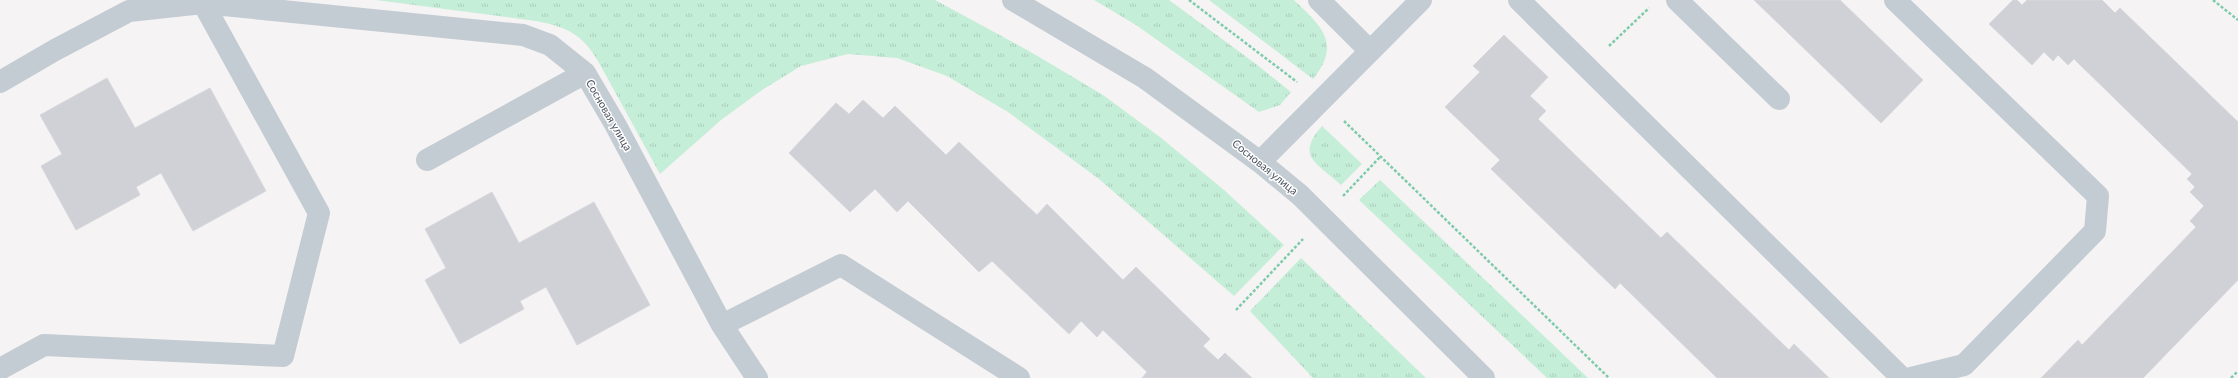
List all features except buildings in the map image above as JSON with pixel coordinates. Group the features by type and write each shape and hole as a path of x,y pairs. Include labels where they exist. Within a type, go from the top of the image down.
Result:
{"street":[{"name":"Сосновая улица","path":"1013,0 1145,78 1260,162 1300,195 1484,378"},
{"path":"1319,0 1370,51"},
{"path":"1260,162 1421,0"},
{"path":"1519,0 1902,378"},
{"path":"1677,0 1779,99"},
{"path":"1895,0 2098,196 2095,231 1964,365 1911,378"},
{"name":"Сосновая улица","path":"0,82 55,50 129,11 202,1 523,35 550,45 585,73 615,124 722,324 756,378"},
{"path":"0,369 44,345 283,356 319,212 202,1"},
{"path":"427,160 585,73"},
{"path":"722,324 841,265 1019,378"}],"path":[{"path":"1189,0 1322,101 1609,378"},
{"path":"2213,0 2238,20"},
{"path":"1587,67 1651,5"},
{"path":"1236,310 1292,251"},
{"path":"2231,378 2238,371"}],"green space":[{"path":"376,0 935,0 1029,51 1103,95 1160,137 1224,190 1284,245 1234,296 1099,179 1008,112 947,76 897,58 848,54 801,66 762,90 721,120 660,174 598,61 586,44 573,33 557,26 536,21"},
{"path":"1094,0 1169,0 1256,64 1291,92 1280,105 1259,112 1136,25"},
{"path":"1209,0 1294,0 1320,27 1324,36 1327,45 1326,55 1322,66 1313,79"},
{"path":"1322,126 1362,164 1341,185 1312,159 1310,145"},
{"path":"1380,180 1588,378 1547,378 1359,200"},
{"path":"1301,258 1426,378 1313,378 1250,311"}]}
